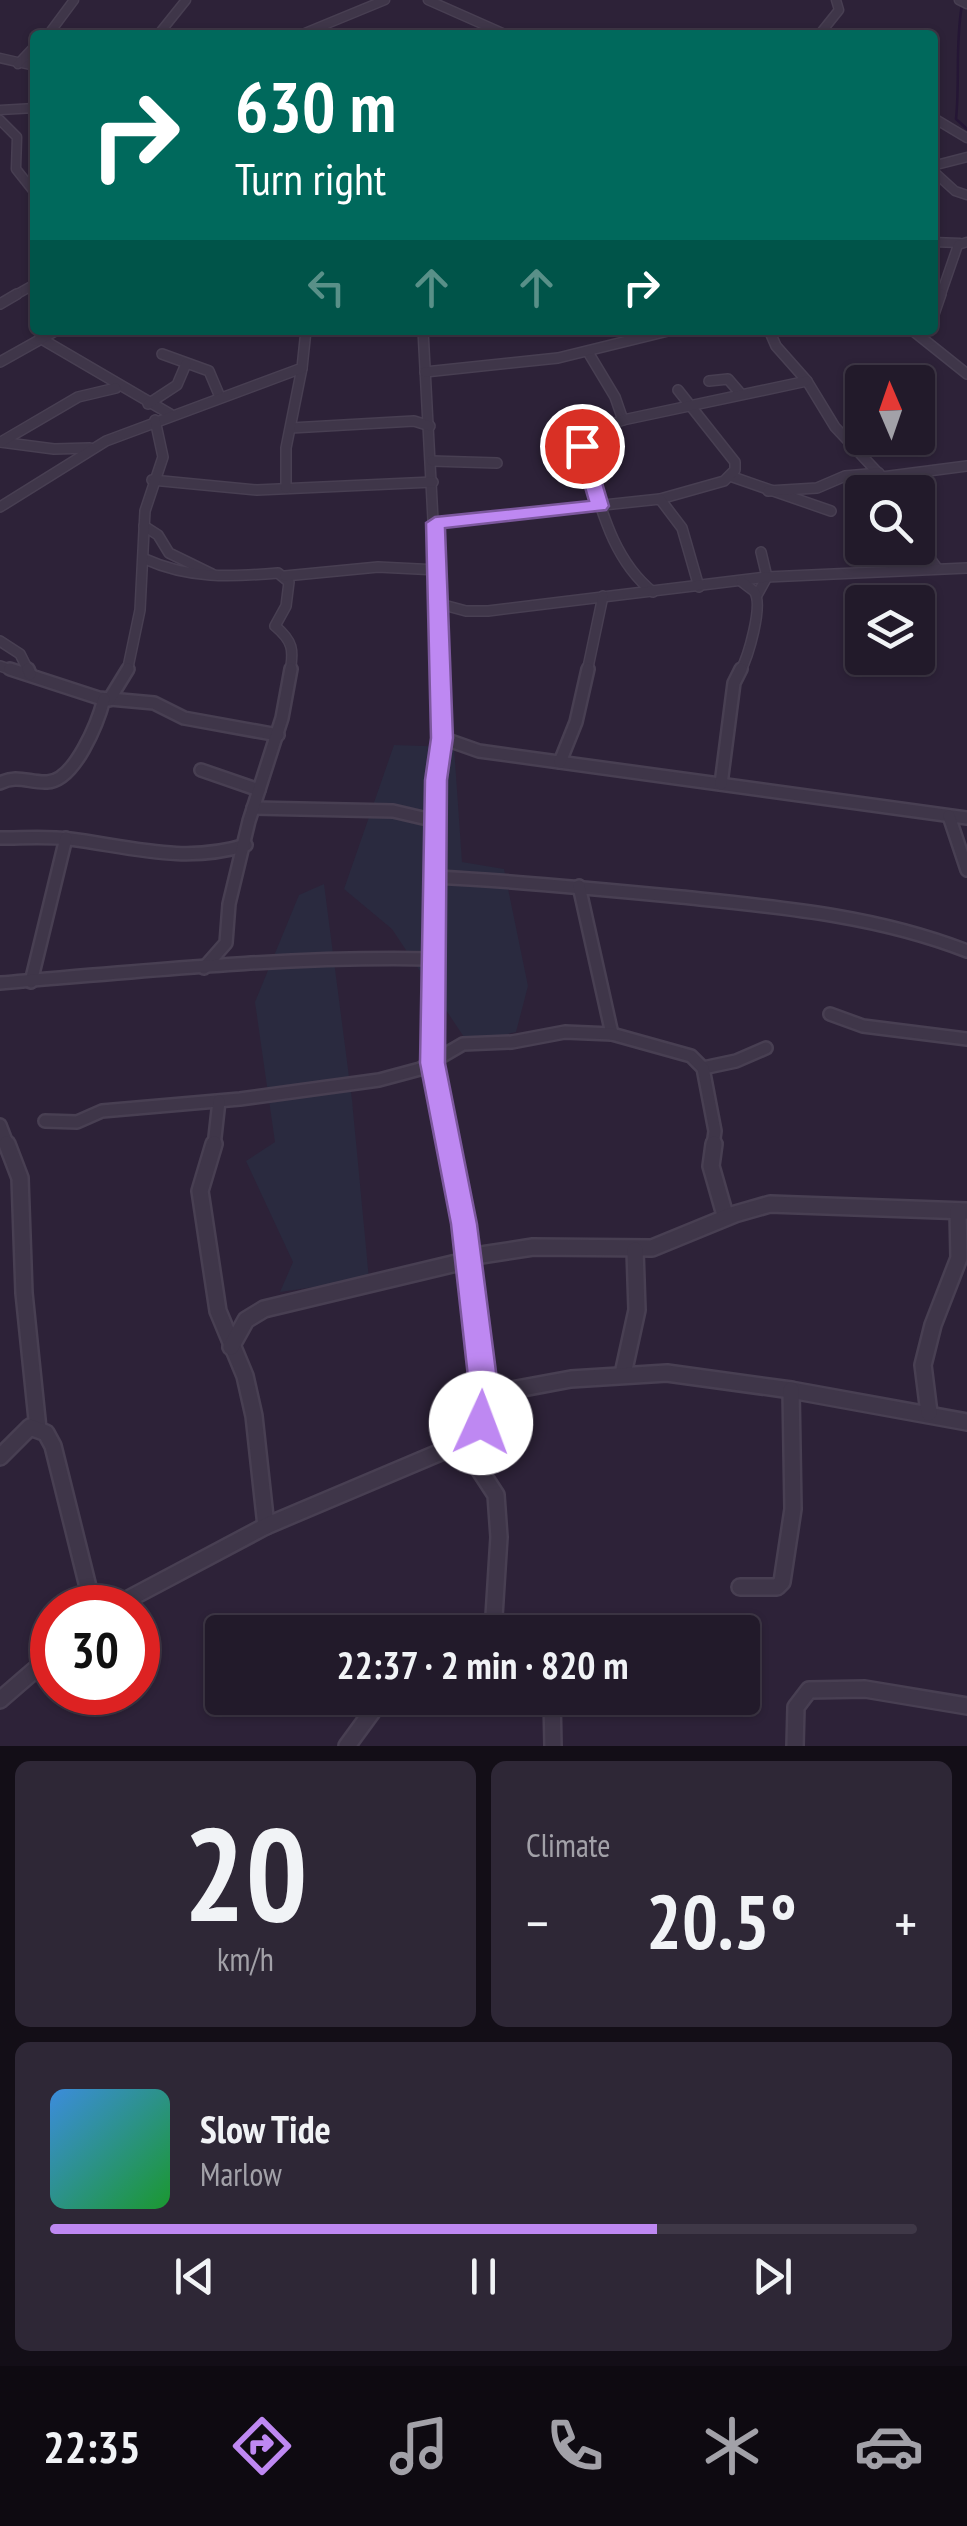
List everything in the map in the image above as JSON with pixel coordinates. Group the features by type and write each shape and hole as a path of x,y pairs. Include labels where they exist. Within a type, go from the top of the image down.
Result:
{"street":[{"path":"52,30 74,0"},
{"path":"162,30 186,0"},
{"path":"312,30 385,0"},
{"path":"823,30 838,10 836,0"},
{"path":"959,0 967,4"},
{"path":"434,1 496,30"},
{"path":"480,30 487,26"},
{"path":"18,64 30,51"},
{"path":"0,58 30,65"},
{"path":"0,110 30,108"},
{"path":"0,120 17,138 13,167 16,177 30,189"},
{"path":"938,121 967,138"},
{"path":"938,166 965,157"},
{"path":"938,174 955,190 967,195"},
{"path":"938,242 964,242 938,305"},
{"path":"0,303 30,287"},
{"path":"0,362 47,335"},
{"path":"286,488 286,448 305,335"},
{"path":"155,1585 266,1526 462,1443 481,1423 485,1395 468,1258 432,1063 431,959 442,738 440,604 423,335"},
{"path":"426,372 588,352 653,335"},
{"path":"771,335 808,382 835,428 881,475 967,466"},
{"path":"927,335 967,374"},
{"path":"40,338 116,388 170,414"},
{"path":"588,352 615,397 622,420"},
{"path":"162,354 209,371 220,397"},
{"path":"148,404 176,385 186,364"},
{"path":"0,507 94,448 170,414 302,368"},
{"path":"708,381 728,378 741,394"},
{"path":"653,592 634,577 600,506 582,444 594,431 622,420 808,382"},
{"path":"1,442 78,398 116,388"},
{"path":"678,390 735,462 730,476"},
{"path":"0,783 13,776 46,781 62,776 88,742 107,700 123,681 135,644 145,559 142,541 152,480 164,451 156,420"},
{"path":"291,428 414,421 430,426"},
{"path":"1,442 54,449 94,448"},
{"path":"432,462 497,463"},
{"path":"435,523 660,499 730,476 831,512"},
{"path":"768,490 817,488 845,476"},
{"path":"152,480 182,486 286,488 433,482"},
{"path":"660,499 674,511 686,538 699,587"},
{"path":"144,526 158,535 169,553 219,578"},
{"path":"721,784 734,683 748,657 757,596 767,577 761,552"},
{"path":"145,559 164,568 219,578 378,568 438,570"},
{"path":"440,604 466,611 488,611 767,577 967,568"},
{"path":"204,968 224,948 229,904 252,808 278,734 294,650 287,636 275,626 290,594 285,576"},
{"path":"741,580 757,596"},
{"path":"560,762 583,706 585,681 600,634 604,596"},
{"path":"0,641 20,654 30,674"},
{"path":"0,666 30,674 58,688 107,700 154,703 184,718 278,734"},
{"path":"442,738 479,751 967,818"},
{"path":"202,770 260,790"},
{"path":"252,808 392,811 436,820"},
{"path":"950,816 967,870"},
{"path":"0,838 66,838 170,856 204,856 246,845"},
{"path":"31,982 66,838"},
{"path":"434,877 579,886 817,911 892,926 967,951"},
{"path":"579,886 612,1034"},
{"path":"0,983 375,958 431,959"},
{"path":"830,1014 863,1026 967,1039"},
{"path":"45,1121 76,1122 102,1111 220,1101 379,1080 432,1063 464,1044 512,1042 565,1032 612,1034 691,1056 702,1068 715,1131 711,1166 725,1215"},
{"path":"702,1068 766,1048"},
{"path":"220,1101 214,1147 200,1191 218,1311 245,1376 254,1416 266,1526"},
{"path":"0,1125 20,1178 24,1293 38,1429"},
{"path":"231,1347 246,1320 264,1309 526,1245 635,1250 686,1239 725,1215 768,1204 809,1202 881,1210 963,1211 959,1258 933,1325 923,1365 930,1413"},
{"path":"623,1374 637,1310 635,1250"},
{"path":"485,1395 571,1379 680,1374 967,1422"},
{"path":"740,1587 777,1587 782,1582 793,1510 791,1390"},
{"path":"0,1458 22,1431 46,1432 53,1446 87,1585"},
{"path":"462,1443 496,1496 499,1538 493,1615"},
{"path":"0,1700 30,1674"},
{"path":"795,1746 796,1707 809,1690 828,1686 922,1695 967,1706"},
{"path":"346,1746 369,1715"},
{"path":"552,1715 552,1746"}],"shaded area":[{"path":"394,745 454,747 462,862 504,869 528,986 516,1032 468,1043 392,929 344,889"},
{"path":"324,884 352,1100 369,1279 280,1292 293,1262 246,1161 275,1142 255,1002 299,895"}],"waterway":[{"path":"962,5 956,119 967,129"}],"route":[{"path":"481,1423 485,1395 474,1297 464,1224 432,1063 436,780 442,738 435,523 600,506 582,446"}]}
